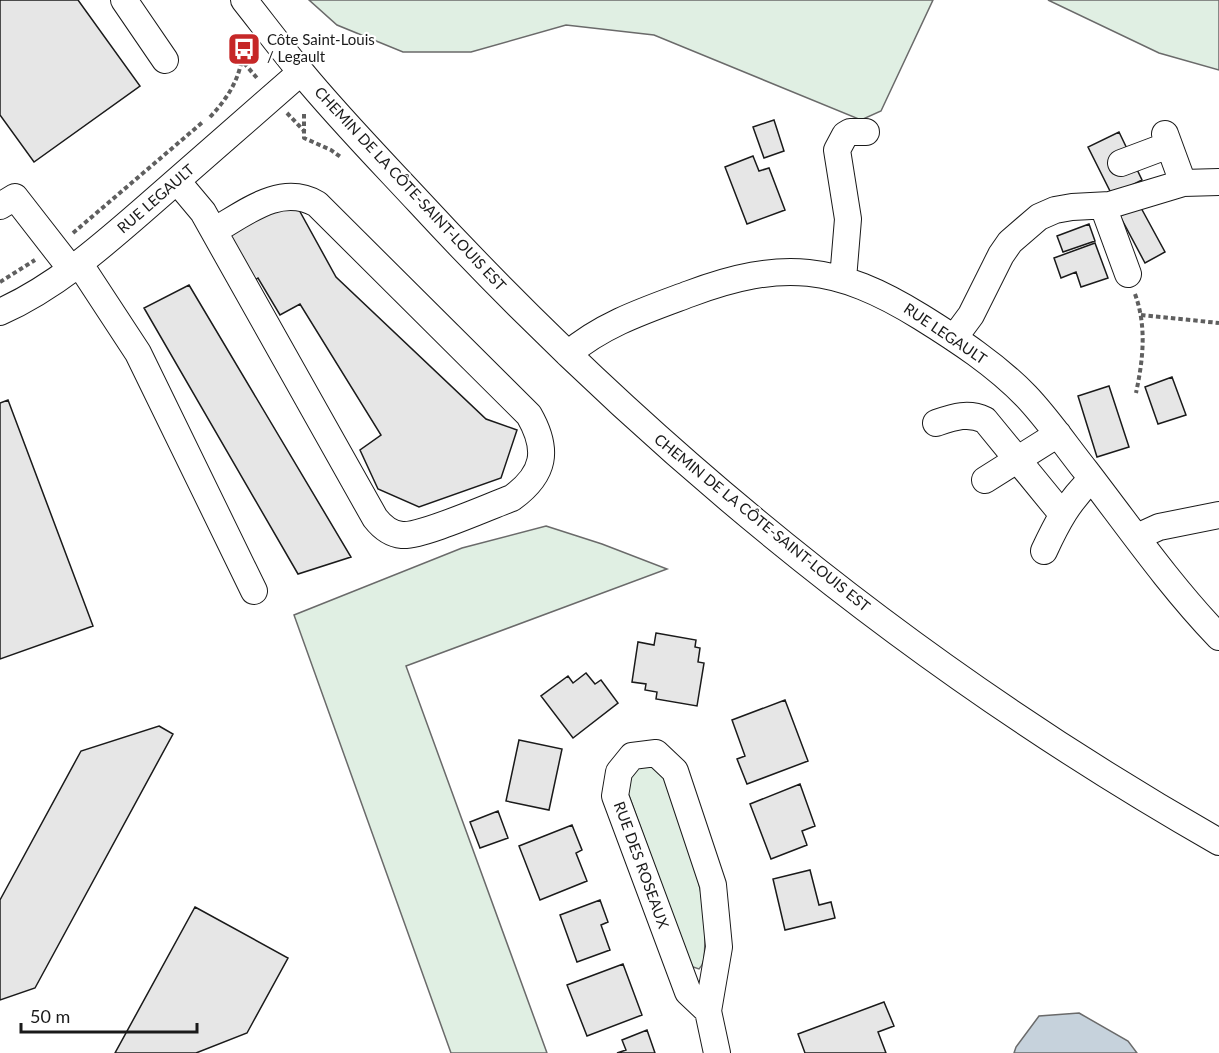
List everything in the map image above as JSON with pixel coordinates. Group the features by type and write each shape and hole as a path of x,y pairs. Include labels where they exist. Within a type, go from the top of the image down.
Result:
{"street":[{"path":"124,0 165,60"},
{"name":"CHEMIN DE LA CÔTE-SAINT-LOUIS EST","path":"244,0 301,72 450,235 568,354 713,487 871,613 1025,723 1138,795 1219,842"},
{"name":"RUE LEGAULT","path":"0,312 33,296 75,266 177,181 301,72"},
{"path":"843,279 848,219 837,150 845,135 850,132 867,132"},
{"path":"1121,163 1167,140 1183,183"},
{"path":"177,181 203,212 375,518 384,529 396,534 415,534 512,498 535,474 542,459 542,448 540,436 529,415 317,204 308,198 296,195 284,196 266,202 214,231"},
{"path":"954,338 971,315 1001,255 1010,242 1039,217 1055,210 1072,207 1103,206 1183,183 1219,182"},
{"path":"5,194 75,266 138,353 254,591"},
{"path":"1103,206 1128,274"},
{"name":"RUE LEGAULT","path":"568,354 609,326 726,281 757,275 794,272 823,274 866,287 895,300 954,338 1006,377 1034,405 1058,434 1184,599 1219,637"},
{"path":"936,423 954,416 977,416 990,424 1062,514"},
{"path":"985,480 1058,434"},
{"path":"1044,551 1062,514 1081,489 1092,479"},
{"path":"1137,537 1159,527 1219,515"},
{"name":"RUE DES ROSEAUX","path":"708,1011 688,993 615,796 619,772 632,756 656,753 675,771 713,885 719,947 708,1011 717,1053"}],"path":[{"name":"RUE LEGAULT","path":"74,232 208,118 225,100 236,82 241,64 244,63"},
{"name":"CHEMIN DE LA CÔTE-SAINT-LOUIS EST","path":"305,132 304,138 343,158"},
{"path":"0,282 31,263"},
{"path":"1128,274 1141,315 1143,348 1136,393"},
{"path":"1141,315 1219,323"}],"green space":[{"path":"309,0 933,0 881,111 861,120 654,35 566,25 471,52 403,52 337,25"},
{"path":"1048,0 1219,0 1219,70 1159,53"},
{"path":"546,526 667,569 406,666 547,1053 451,1053 294,615 462,548"},
{"path":"648,764 659,768 667,780 698,880 705,922 704,960 699,969 693,967 688,958 628,793 629,774 637,767"}],"shaded area":[{"path":"1079,1013 1128,1041 1137,1053 1014,1053 1039,1016"}],"building":[{"path":"0,0 78,0 140,86 34,162 0,115"},
{"path":"774,120 784,151 764,158 753,127"},
{"path":"1119,132 1142,180 1112,195 1088,147"},
{"path":"753,156 759,171 769,168 785,210 747,224 725,167"},
{"path":"293,199 336,277 486,419 517,430 501,478 419,507 378,489 360,450 381,435 300,304 280,315 258,278 252,282 227,235"},
{"path":"1140,206 1165,252 1145,263 1120,216"},
{"path":"1089,224 1095,241 1063,252 1057,236"},
{"path":"1095,243 1108,278 1081,287 1076,272 1061,278 1054,258"},
{"path":"189,285 351,557 298,574 144,308"},
{"path":"1172,377 1186,415 1158,424 1145,387"},
{"path":"1109,386 1129,447 1097,457 1078,396"},
{"path":"8,400 93,626 0,659 0,403"},
{"path":"656,633 696,640 695,647 700,648 698,662 704,663 697,706 656,699 657,692 645,690 646,684 632,682 638,642 654,645"},
{"path":"586,673 595,684 601,680 618,703 573,738 541,696 568,676 573,683"},
{"path":"785,700 808,761 747,784 737,759 745,756 732,720"},
{"path":"159,726 173,734 35,988 0,1000 0,900 81,751"},
{"path":"519,740 562,749 549,810 506,801"},
{"path":"800,784 815,826 802,831 807,845 771,859 750,804"},
{"path":"498,811 508,838 480,848 470,822"},
{"path":"572,825 582,850 576,853 587,881 540,900 519,846"},
{"path":"810,870 819,905 831,902 835,918 785,930 773,879"},
{"path":"600,900 608,922 601,925 610,950 577,962 560,915"},
{"path":"195,907 288,958 247,1033 196,1053 115,1053"},
{"path":"623,964 642,1015 587,1036 567,985"},
{"path":"884,1002 894,1026 878,1032 886,1053 805,1053 798,1034"},
{"path":"647,1030 655,1053 617,1053 626,1050 622,1040"}],"place":[{"name":"Côte Saint-Louis / Legault","path":"244,49"}]}
